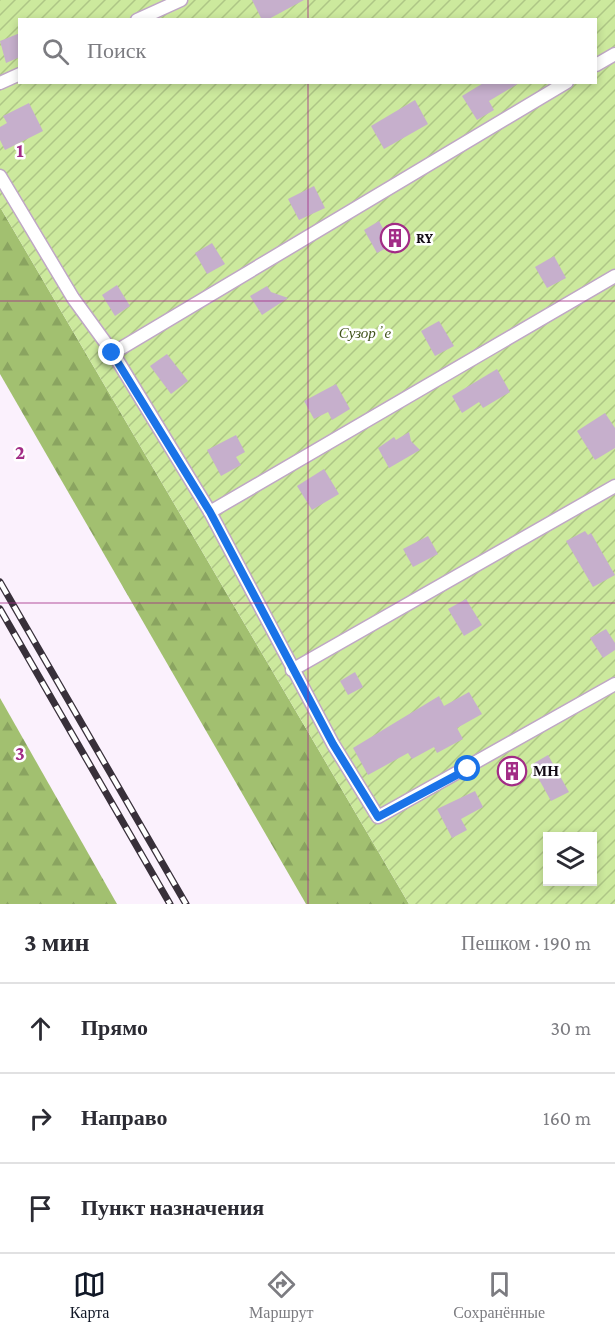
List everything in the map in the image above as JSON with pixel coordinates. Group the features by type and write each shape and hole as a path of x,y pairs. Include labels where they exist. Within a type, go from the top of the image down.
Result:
{"lane":[{"path":"141,18 181,0"},
{"path":"597,64 615,54"},
{"path":"0,83 18,75"},
{"path":"112,353 564,84"},
{"path":"0,176 73,298 112,353 210,512 292,670 333,744 378,817 615,684"},
{"path":"210,512 615,276"},
{"path":"292,670 615,486"}],"green space":[{"name":"Сузорʼе","path":"0,0 615,0 615,904 409,904 0,207"},
{"path":"0,207 409,904 306,904 0,374"},
{"path":"0,698 117,904 0,904"}],"building":[{"path":"252,0 304,0 271,18 261,18"},
{"path":"18,34 18,58 6,63 0,41"},
{"path":"482,84 518,84 489,101 494,110 477,120 462,96"},
{"path":"415,100 428,124 384,149 371,126"},
{"path":"29,103 43,131 5,150 0,140 0,127 7,123 3,116"},
{"path":"314,186 325,208 299,220 288,199"},
{"path":"379,221 392,245 377,253 364,230"},
{"path":"212,243 225,264 207,274 195,253"},
{"path":"554,256 566,278 547,288 535,267"},
{"path":"117,285 130,306 115,316 102,295"},
{"path":"267,286 271,292 288,298 262,315 250,296"},
{"path":"439,321 454,346 435,356 421,331"},
{"path":"167,354 188,381 171,394 150,366"},
{"path":"497,369 510,392 483,408 479,402 462,413 452,396"},
{"path":"336,384 350,409 332,420 328,412 314,419 304,401"},
{"path":"605,413 615,428 615,448 595,460 577,431"},
{"path":"409,432 411,441 420,450 389,468 378,448 394,437 396,440"},
{"path":"236,435 245,452 236,457 241,465 221,476 207,450"},
{"path":"324,469 339,494 312,510 297,486"},
{"path":"585,531 588,535 591,533 615,575 593,587 566,541"},
{"path":"428,536 438,554 413,567 403,549"},
{"path":"466,599 482,625 464,636 448,609"},
{"path":"606,629 615,643 615,650 603,658 590,638"},
{"path":"355,672 363,687 348,695 340,681"},
{"path":"469,692 482,714 457,728 463,739 437,753 434,747 412,759 408,753 368,775 353,748 439,696 444,706"},
{"path":"548,755 569,792 551,801 531,765"},
{"path":"475,791 483,807 461,819 467,830 452,838 437,809"}],"railway":[{"path":"0,582 186,904"},
{"path":"0,609 170,904"}],"place":[{"name":"RY","path":"395,238"},
{"name":"МН","path":"512,771"}],"route":[{"path":"112,353 210,512 292,670 333,744 378,817 468,769"}]}
